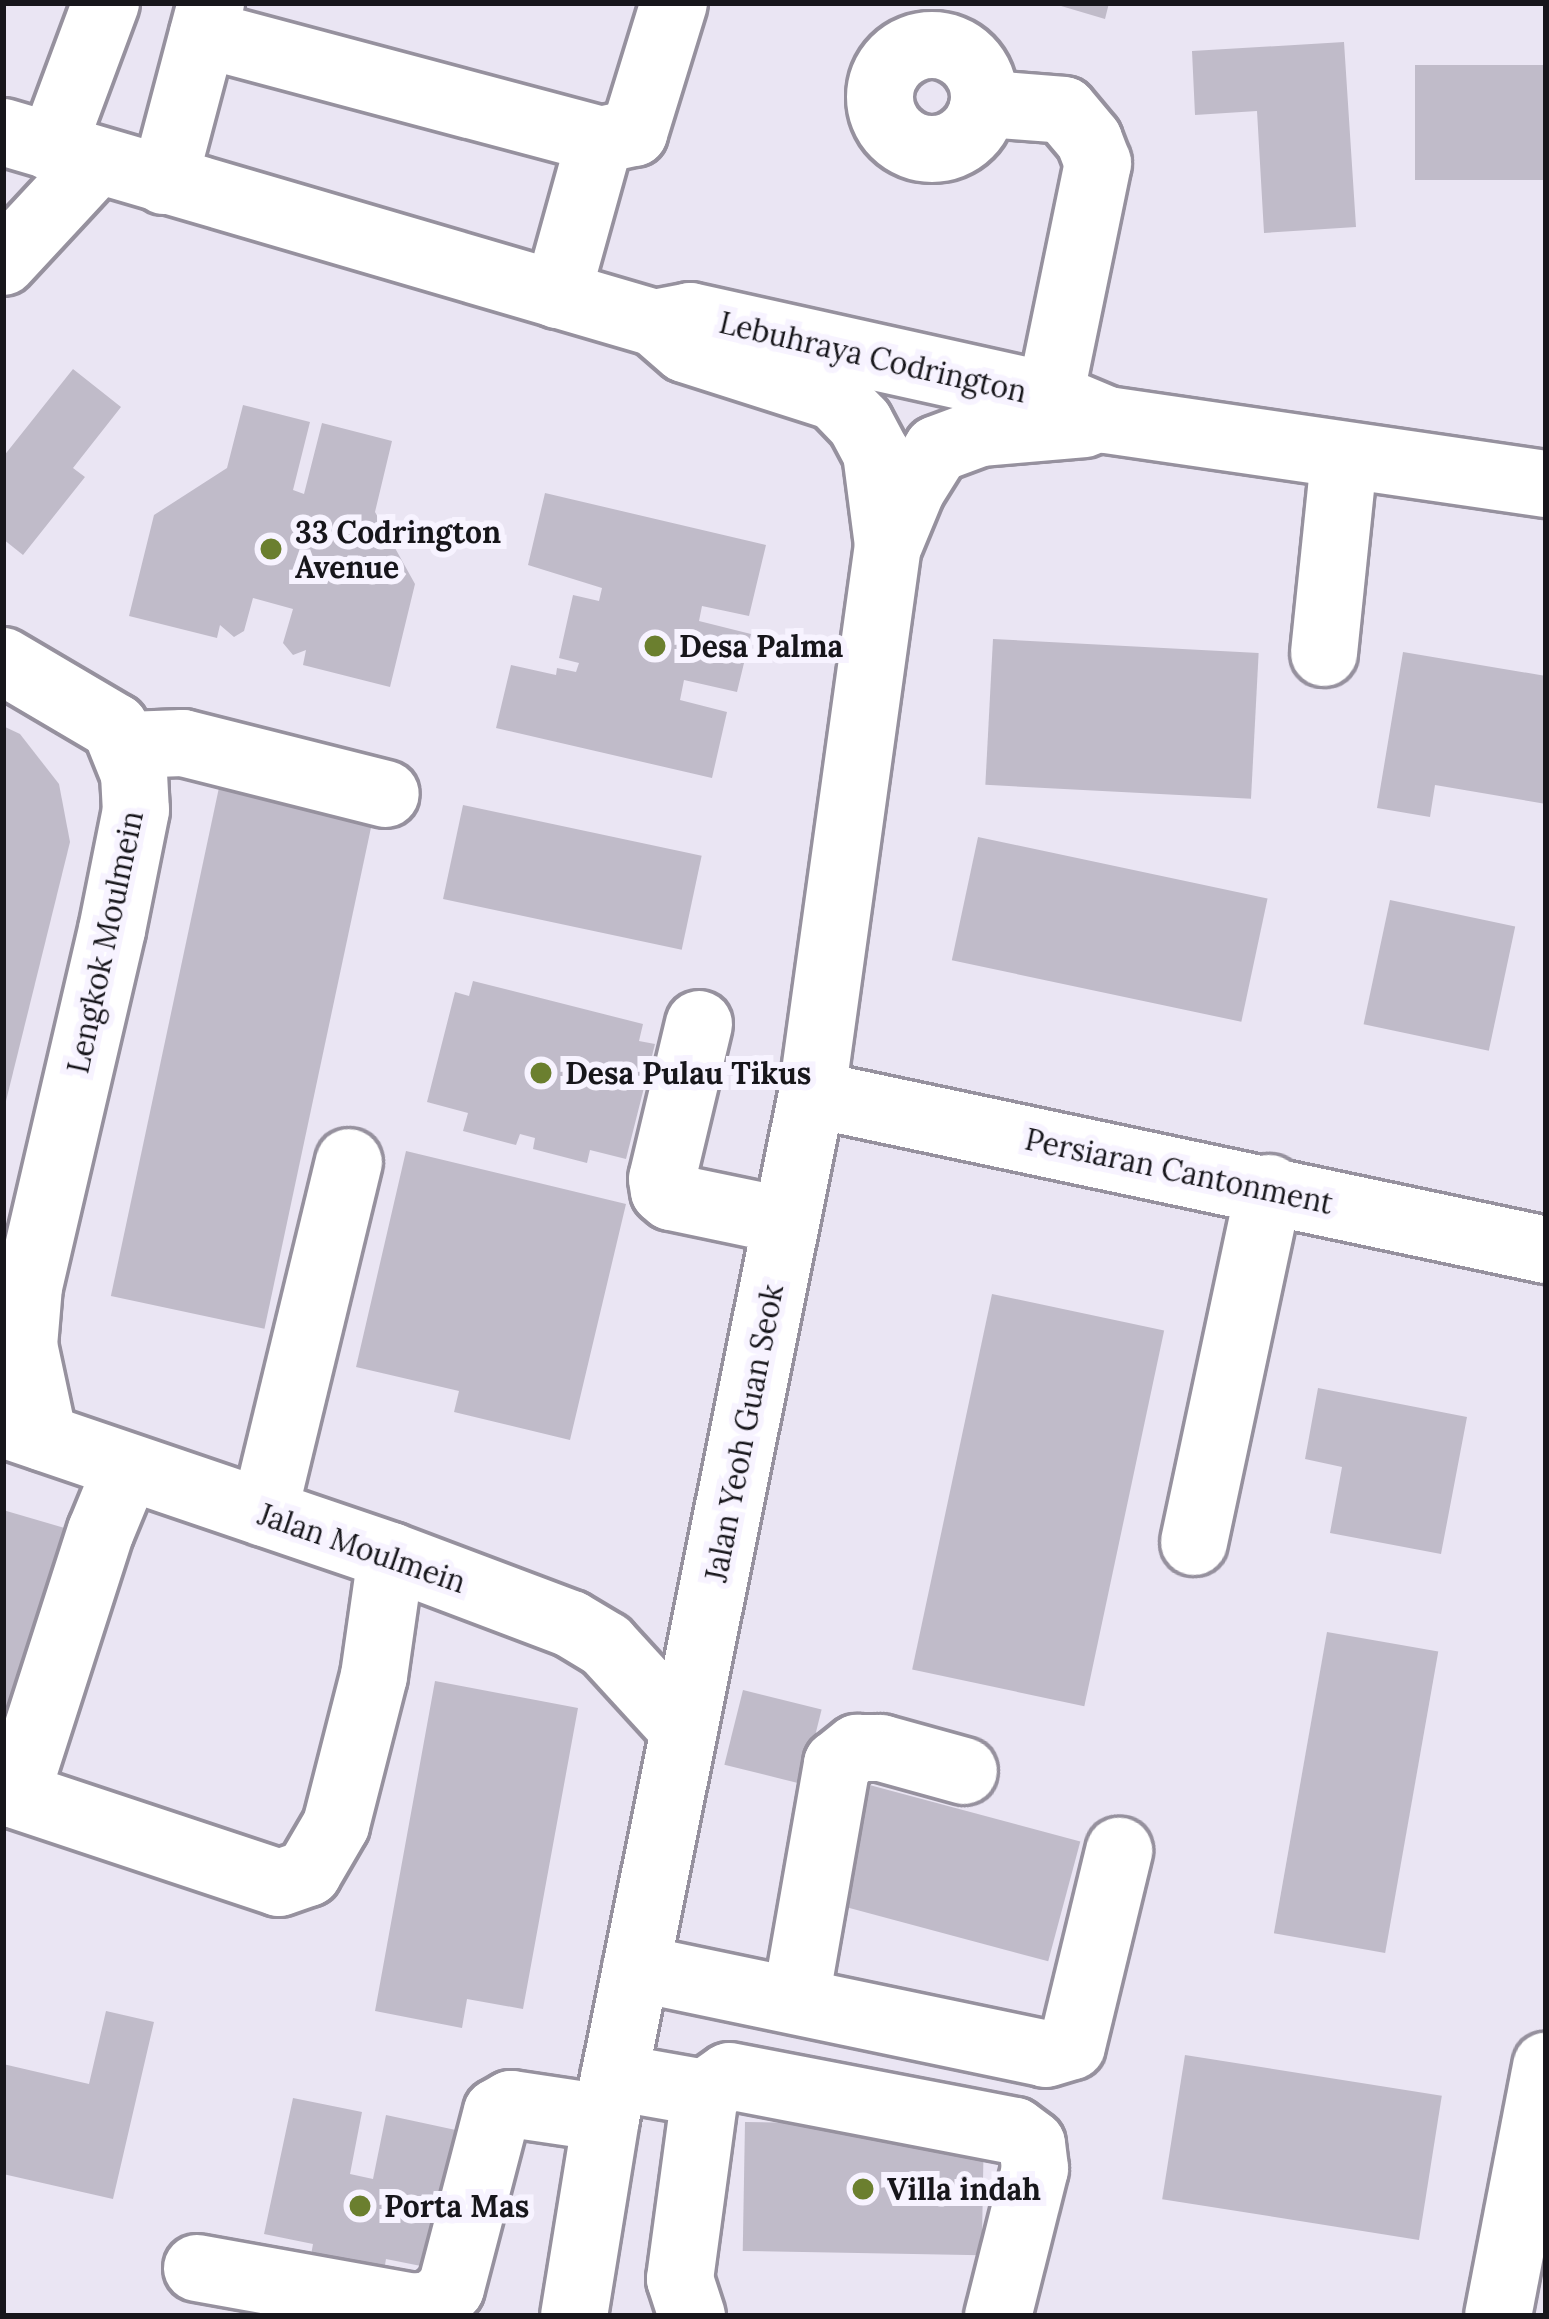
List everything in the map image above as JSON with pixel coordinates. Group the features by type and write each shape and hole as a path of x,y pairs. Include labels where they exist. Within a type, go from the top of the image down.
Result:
{"street":[{"path":"3,262 106,3"},
{"path":"164,181 207,18 600,140 634,133 674,3"},
{"path":"982,111 1001,105 1064,110 1089,140 1098,164 1078,408"},
{"path":"557,295 600,140"},
{"name":"Lebuhraya Codrington","path":"50,147 656,323 690,316 1078,408 1344,459 1546,484"},
{"name":"Jalan Yeoh Guan Seok","path":"656,323 685,349 835,397 860,423 876,453 889,545"},
{"name":"Jalan Yeoh Guan Seok","path":"574,2316 610,2097 812,1094 889,545 912,489 937,449 1078,408"},
{"path":"1324,653 1344,459"},
{"path":"3,661 98,713 127,746 183,743 386,794"},
{"name":"Lengkok Moulmein","path":"24,1431 24,1345 16,1310 136,810 127,746"},
{"path":"699,1024 662,1179 664,1191 786,1221"},
{"name":"Persiaran Cantonment","path":"812,1094 1546,1250"},
{"path":"264,1513 349,1162"},
{"path":"1194,1542 1269,1189"},
{"name":"Jalan Moulmein","path":"24,1431 391,1556 571,1624 607,1645 684,1730"},
{"path":"127,1468 10,1793 279,1882 308,1873 336,1825 374,1676 391,1556"},
{"path":"796,1999 837,1765 857,1748 880,1748 964,1771"},
{"path":"636,1968 1046,2054 1072,2046 1119,1852"},
{"path":"1498,2316 1546,2066"},
{"path":"197,2268 413,2306 434,2304 451,2288 497,2112 511,2104 705,2093 729,2076 1015,2131 1032,2144 1035,2169 998,2316"},
{"path":"692,2316 680,2279 705,2093"}],"building":[{"path":"1051,3 1109,3 1105,19"},
{"path":"1344,42 1356,227 1264,233 1257,111 1195,115 1192,51"},
{"path":"1415,65 1546,65 1546,180 1415,180"},
{"path":"73,369 121,407 73,468 85,477 23,555 3,539 3,457"},
{"name":"33 Codrington Avenue","path":"243,405 310,422 293,490 304,494 322,423 392,441 375,512 415,584 390,687 303,665 306,650 293,655 283,643 293,609 253,598 244,631 234,637 220,625 217,638 129,616 154,515 227,468"},
{"name":"Desa Palma","path":"545,493 766,545 749,616 702,606 699,621 751,634 737,692 684,680 680,700 727,712 712,778 496,728 511,665 556,675 557,668 576,672 579,663 559,658 573,595 599,601 602,588 528,565"},
{"path":"993,639 1259,653 1251,799 985,785"},
{"path":"1403,652 1546,676 1546,804 1435,785 1430,817 1377,808"},
{"path":"3,726 20,734 59,784 70,842 5,1105"},
{"path":"224,764 378,797 264,1329 111,1296"},
{"path":"463,805 702,856 682,950 443,899"},
{"path":"978,837 1268,899 1241,1022 952,960"},
{"path":"1390,900 1515,927 1489,1051 1364,1024"},
{"name":"Desa Pulau Tikus","path":"473,981 643,1024 639,1041 655,1044 626,1159 590,1150 587,1163 533,1149 535,1138 520,1134 516,1145 463,1131 468,1113 427,1102 455,992 469,996"},
{"path":"406,1151 626,1204 570,1440 454,1412 459,1391 356,1367"},
{"path":"992,1294 1164,1331 1084,1706 912,1670"},
{"path":"1318,1388 1467,1417 1441,1554 1330,1533 1342,1467 1305,1459"},
{"path":"3,1510 68,1529 3,1738"},
{"path":"1327,1632 1438,1652 1385,1953 1274,1933"},
{"path":"435,1681 578,1708 523,2009 467,1999 462,2028 375,2011"},
{"path":"743,1690 822,1710 803,1784 724,1765"},
{"path":"862,1783 1080,1841 1048,1961 830,1903"},
{"path":"106,2011 154,2022 113,2199 3,2174 3,2064 89,2084"},
{"path":"1185,2055 1442,2096 1419,2240 1162,2199"},
{"name":"Porta Mas","path":"293,2098 362,2112 350,2174 373,2179 386,2115 465,2132 436,2269 386,2259 384,2271 311,2255 313,2244 264,2234"},
{"name":"Villa indah","path":"745,2122 984,2126 982,2255 743,2251"}],"place":[{"name":"33 Codrington Avenue","path":"271,549"},
{"name":"Desa Palma","path":"655,646"},
{"name":"Desa Pulau Tikus","path":"541,1073"},
{"name":"Villa indah","path":"863,2189"},
{"name":"Porta Mas","path":"360,2206"}]}
